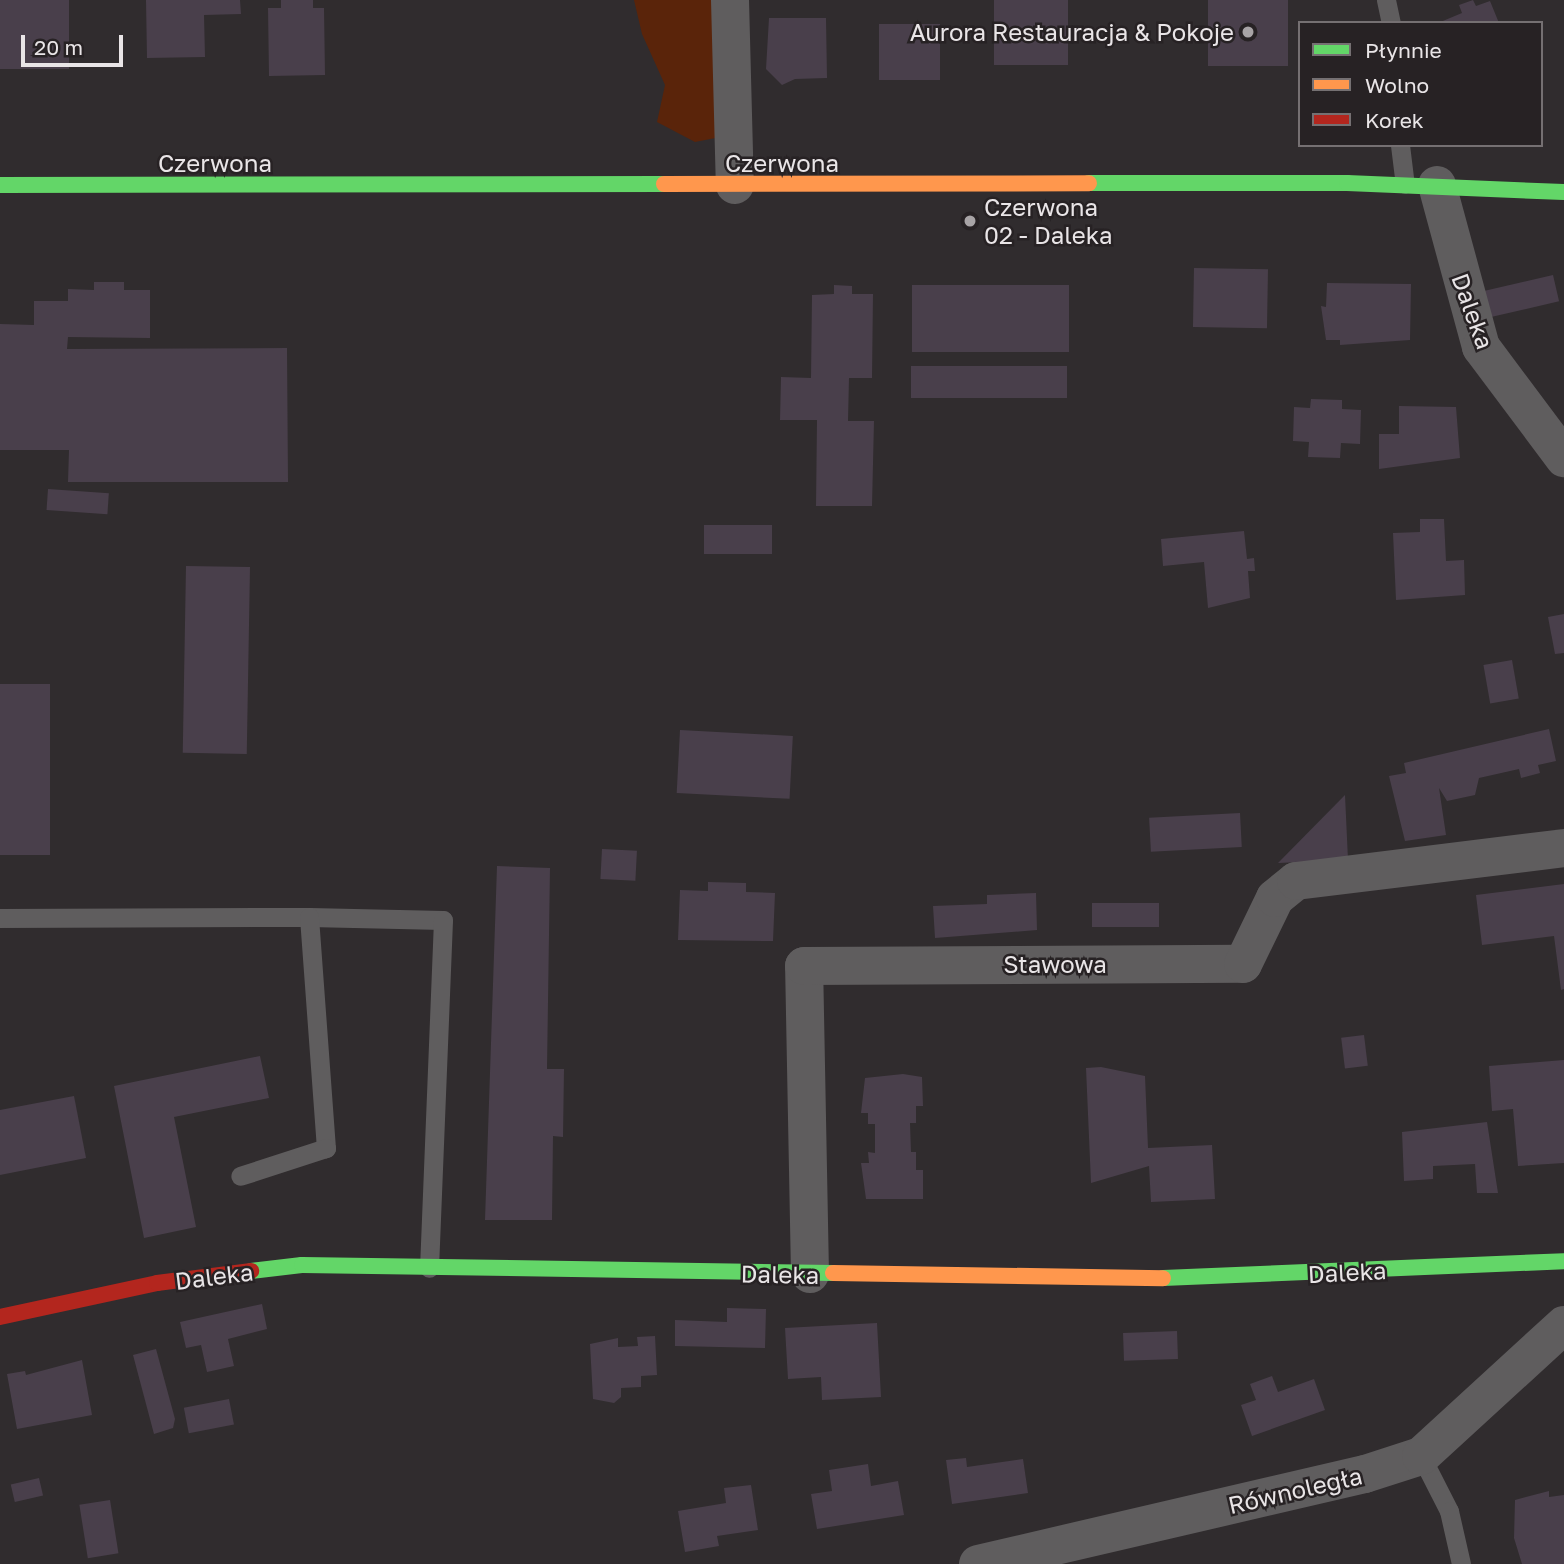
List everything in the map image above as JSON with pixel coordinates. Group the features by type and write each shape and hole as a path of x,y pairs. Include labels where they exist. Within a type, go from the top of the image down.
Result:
{"street":[{"path":"730,0 735,186"},
{"name":"Czerwona","path":"0,185 1421,184 1564,192"},
{"name":"Daleka","path":"1421,184 1481,347 1564,457"},
{"name":"Stawowa","path":"810,1274 804,966 1243,964 1275,898 1296,881 1564,848"},
{"name":"Daleka","path":"0,1317 157,1283 302,1265 1226,1279 1564,1261"},
{"name":"Równoległa","path":"978,1564 1365,1474 1421,1456 1564,1325"}],"lane":[{"path":"1387,0 1391,21"},
{"name":"Daleka","path":"1401,147 1421,184"},
{"path":"0,918 309,916 443,920 429,1268"},
{"path":"240,1176 326,1148 309,916"},
{"path":"1421,1456 1449,1511 1461,1564"}],"shaded area":[{"path":"634,0 729,0 731,135 695,142 657,122 665,85 642,34"}],"building":[{"path":"0,0 69,0 69,69 0,69"},
{"path":"146,0 240,0 241,14 204,15 205,57 147,58"},
{"path":"281,0 313,0 313,8 324,8 325,75 269,76 268,8 281,8"},
{"path":"994,0 1068,0 1068,65 994,65"},
{"name":"Aurora Restauracja & Pokoje","path":"1208,0 1288,0 1288,66 1208,66"},
{"path":"1473,0 1476,6 1490,1 1498,21 1443,21 1462,13 1459,5"},
{"path":"769,18 826,18 827,78 795,79 782,85 766,69"},
{"path":"879,24 940,24 940,80 879,80"},
{"path":"1194,268 1268,269 1267,328 1193,327"},
{"path":"1553,275 1559,301 1490,317 1484,291"},
{"path":"94,282 124,282 124,290 150,290 150,338 68,337 67,349 287,348 288,482 68,482 69,450 0,450 0,324 34,325 34,301 68,301 68,289 94,290"},
{"path":"1327,283 1411,284 1410,340 1340,345 1340,340 1326,340 1321,306 1326,307"},
{"path":"834,285 852,286 852,294 873,294 872,378 849,378 848,421 874,421 872,506 816,506 817,420 780,420 781,377 811,378 812,295 834,294"},
{"path":"912,285 1069,285 1069,352 912,352"},
{"path":"911,366 1067,366 1067,398 911,398"},
{"path":"1311,399 1342,400 1342,409 1361,410 1360,444 1341,443 1340,458 1308,457 1309,442 1293,441 1294,407 1310,408"},
{"path":"1399,406 1456,407 1460,458 1379,469 1379,434 1399,434"},
{"path":"48,489 109,493 107,514 47,510"},
{"path":"1420,519 1444,519 1446,561 1464,560 1465,595 1396,600 1393,533 1420,532"},
{"path":"704,525 772,525 772,554 704,554"},
{"path":"1244,531 1247,559 1254,558 1255,571 1248,571 1250,598 1208,608 1204,562 1163,566 1161,539"},
{"path":"186,566 250,567 247,754 183,753"},
{"path":"1564,614 1564,653 1555,654 1548,617"},
{"path":"1512,660 1519,698 1490,703 1483,665"},
{"path":"0,684 50,684 50,855 0,855"},
{"path":"1549,729 1556,761 1538,765 1540,773 1521,778 1519,769 1479,778 1475,795 1447,801 1439,788 1446,835 1405,841 1389,776 1406,773 1404,763"},
{"path":"680,730 793,736 790,799 677,793"},
{"path":"1345,795 1348,860 1278,863"},
{"path":"1240,813 1242,847 1151,852 1149,818"},
{"path":"602,849 637,851 635,881 600,879"},
{"path":"497,866 550,868 547,1069 564,1069 563,1137 553,1136 552,1220 485,1220"},
{"path":"708,882 746,883 746,892 775,893 773,941 678,940 680,890 708,891"},
{"path":"1564,884 1564,989 1561,990 1554,936 1482,945 1476,895"},
{"path":"1036,893 1037,930 935,938 933,906 987,904 987,895"},
{"path":"1092,903 1159,903 1159,927 1092,927"},
{"path":"1364,1035 1368,1066 1345,1069 1341,1038"},
{"path":"260,1056 269,1098 174,1117 196,1227 144,1238 114,1086"},
{"path":"1564,1060 1564,1163 1518,1166 1513,1109 1492,1111 1489,1066"},
{"path":"1101,1067 1145,1076 1148,1148 1212,1145 1215,1199 1151,1202 1149,1166 1091,1183 1086,1068"},
{"path":"903,1074 922,1077 923,1106 916,1106 916,1123 910,1123 911,1152 916,1152 916,1170 923,1170 923,1199 866,1199 861,1163 869,1163 868,1152 875,1153 875,1124 868,1124 868,1113 861,1113 865,1078"},
{"path":"74,1096 86,1158 0,1175 0,1110"},
{"path":"1487,1122 1498,1193 1477,1193 1475,1164 1433,1166 1433,1179 1404,1181 1402,1132"},
{"path":"262,1304 267,1329 228,1339 234,1366 207,1372 201,1345 186,1348 180,1322"},
{"path":"727,1308 766,1309 765,1348 675,1346 675,1320 727,1322"},
{"path":"877,1323 881,1397 822,1400 821,1377 788,1379 785,1328"},
{"path":"1177,1331 1178,1359 1124,1361 1123,1333"},
{"path":"655,1336 657,1375 641,1376 641,1387 621,1388 621,1397 614,1403 593,1399 590,1344 618,1338 618,1347 638,1346 637,1337"},
{"path":"156,1349 175,1419 173,1428 154,1434 133,1355"},
{"path":"82,1360 92,1415 17,1429 7,1374 25,1371 26,1375"},
{"path":"1272,1376 1278,1392 1314,1379 1325,1410 1252,1436 1241,1405 1256,1400 1250,1384"},
{"path":"229,1399 234,1425 189,1433 184,1408"},
{"path":"966,1458 967,1467 1023,1459 1028,1493 952,1504 946,1460"},
{"path":"868,1464 871,1486 898,1481 904,1515 817,1529 811,1494 832,1491 829,1470"},
{"path":"39,1478 43,1496 15,1502 11,1485"},
{"path":"751,1485 758,1530 717,1536 719,1546 685,1552 678,1511 726,1503 724,1488"},
{"path":"1549,1491 1549,1497 1564,1495 1564,1564 1522,1564 1514,1538 1515,1500"},
{"path":"110,1500 118,1553 88,1558 79,1505"}],"traffic: fast":[{"path":"1089,183 1347,183 1564,192"},
{"path":"0,185 664,184"},
{"path":"1163,1278 1564,1261"},
{"path":"251,1271 302,1265 833,1273"}],"traffic: slow":[{"path":"664,184 1089,183"},
{"path":"833,1273 1163,1278"}],"traffic: jam":[{"path":"0,1317 157,1283 251,1271"}],"place":[{"name":"Aurora Restauracja & Pokoje","path":"1248,32"},
{"name":"Czerwona 02 - Daleka","path":"970,221"}]}
